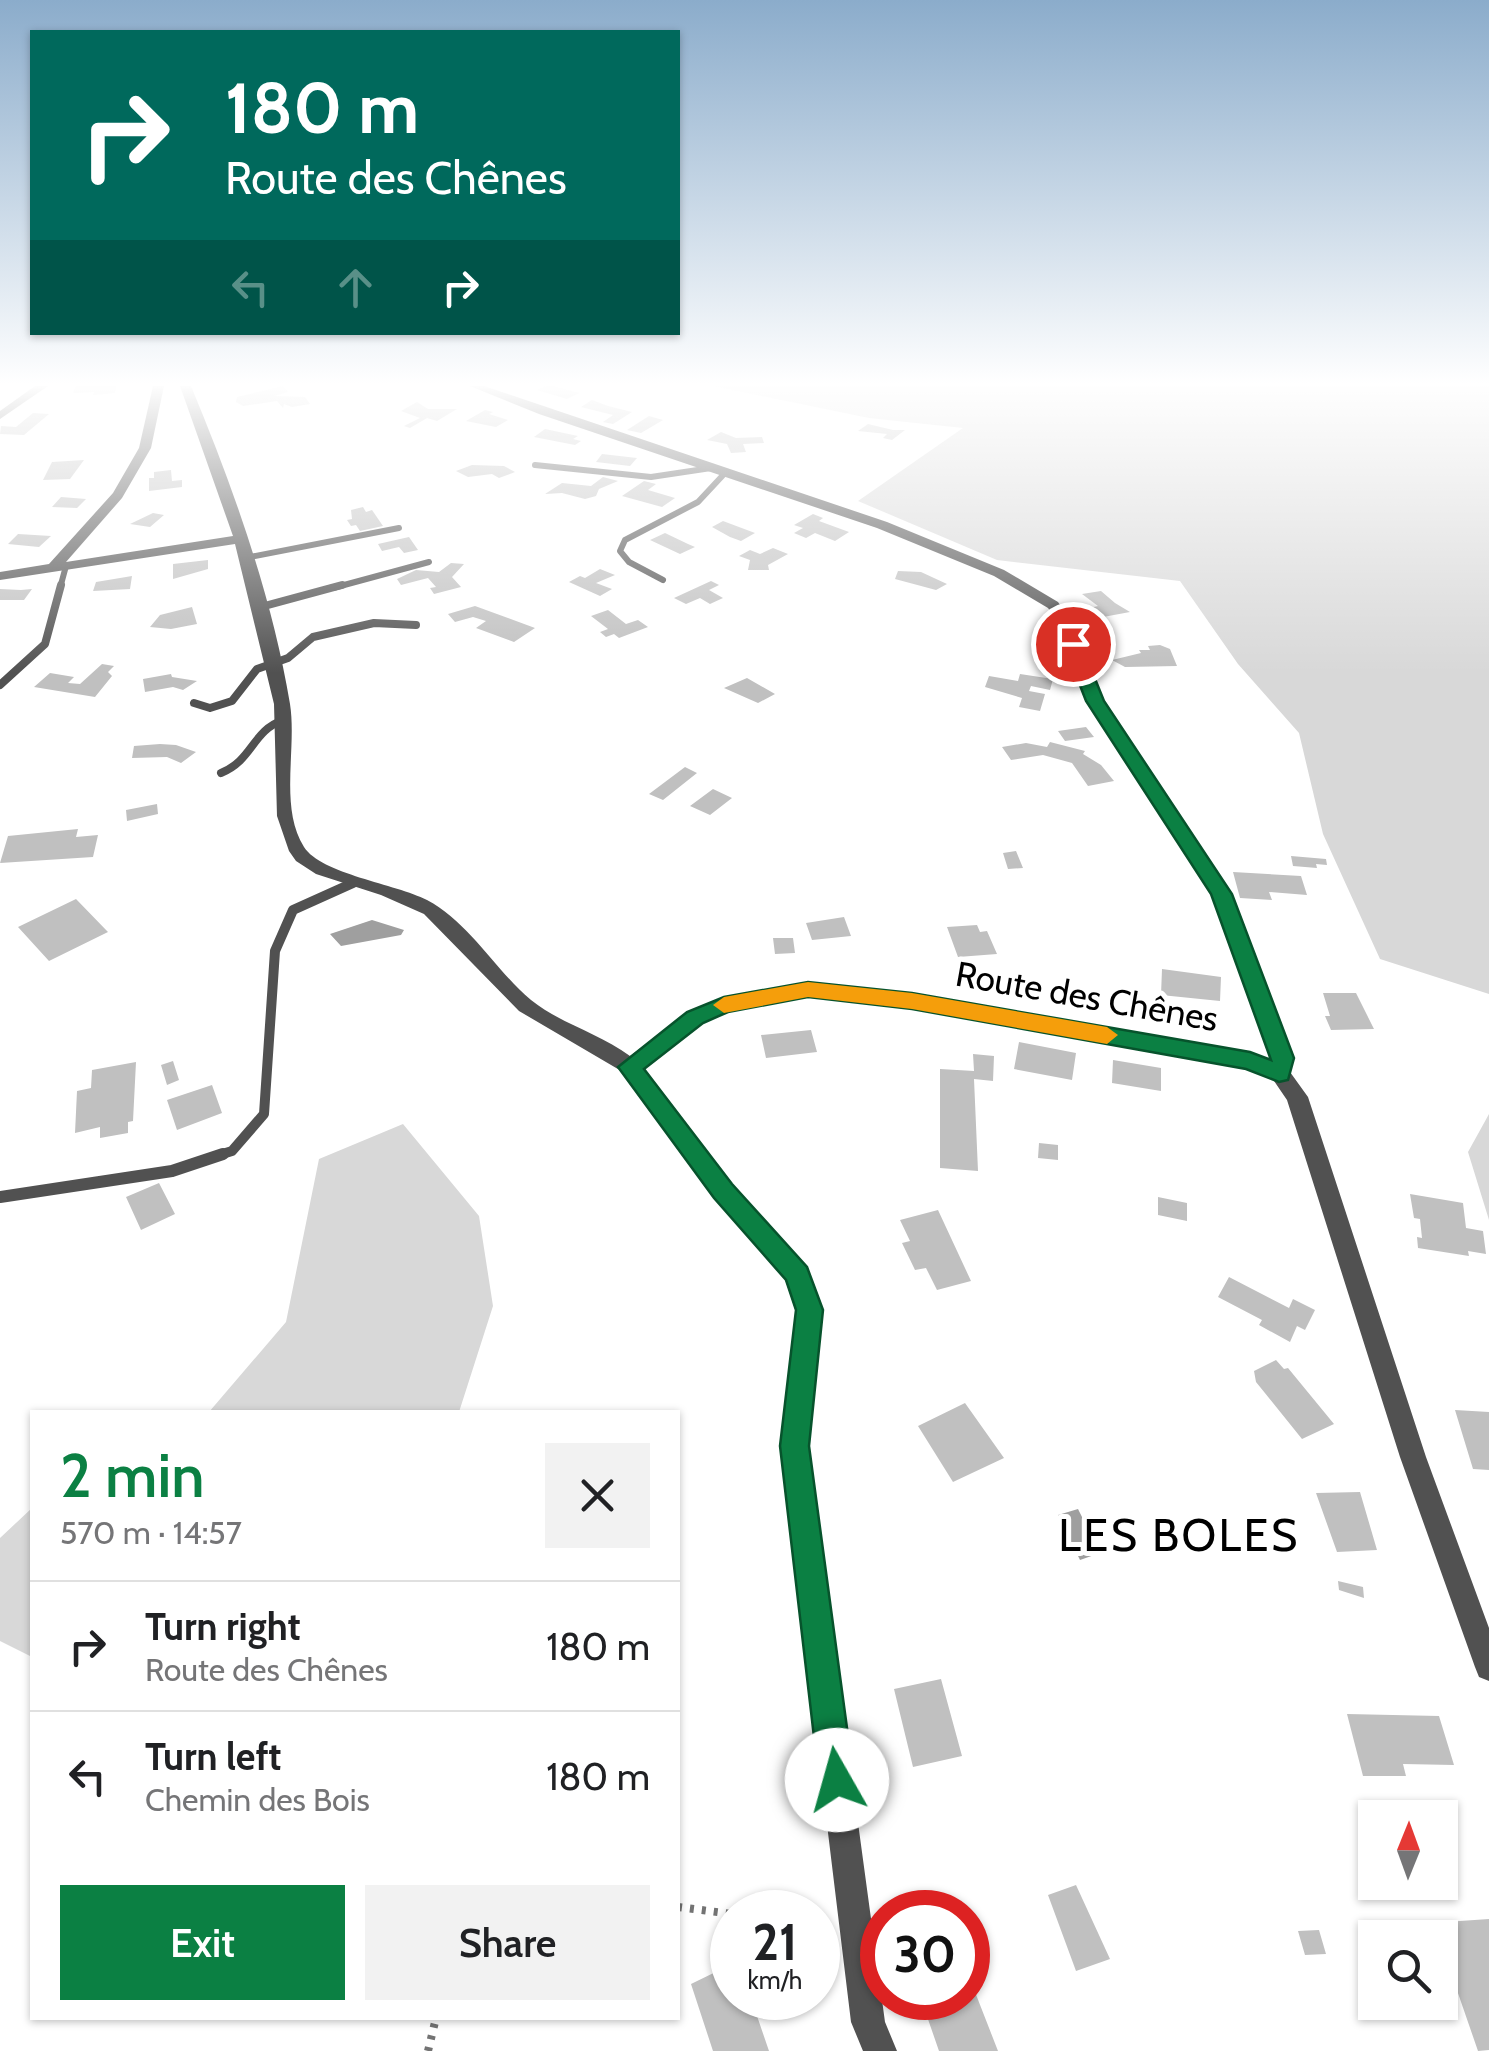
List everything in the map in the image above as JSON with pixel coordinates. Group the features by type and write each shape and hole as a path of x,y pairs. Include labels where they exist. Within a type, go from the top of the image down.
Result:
{"street":[{"path":"59,567 126,482"},
{"path":"219,482 273,665 284,720 287,816 294,846 311,863 353,882 377,886 433,912 527,1007 612,1051 630,1067 723,1191 798,1274 810,1310 794,1446 868,2022 880,2051"},
{"path":"754,482 882,525 999,573 1053,606 1066,622 1095,701 1221,894 1283,1058 1279,1074 1298,1096 1413,1456 1489,1666"},
{"path":"0,576 239,539"},
{"name":"Route des Chênes","path":"630,1067 709,1011 808,990 912,1001 1250,1061 1279,1074"}],"lane":[{"path":"663,580 629,562 620,551 625,540 698,502 716,482"},
{"path":"244,558 399,528"},
{"path":"257,608 430,562"},
{"path":"0,685 44,644 59,567"},
{"path":"194,703 210,708 232,701 257,669 288,658 313,637 374,623 416,624"},
{"path":"222,773 242,766 254,753 256,738 267,724 284,720"},
{"path":"0,1197 172,1171 232,1151 264,1114 274,951 293,910 353,882"}],"path":[{"path":"680,1907 710,1911"},
{"path":"428,2051 436,2020"}],"shaded area":[{"path":"886,482 1489,482 1489,994 1380,959 1323,834 1299,733 1238,664 1180,581 997,560 858,501"},
{"path":"372,920 404,930 401,935 341,946 330,934"},
{"path":"1489,1114 1489,1220 1468,1152"},
{"path":"403,1124 479,1216 493,1306 460,1410 211,1410 286,1322 319,1159"},
{"path":"1078,1509 1100,1553 1080,1560 1058,1515"},
{"path":"30,1510 30,1656 0,1641 0,1538"}],"building":[{"path":"149,482 182,482 182,487 149,491"},
{"path":"597,482 616,482 585,499 562,493 545,494 562,483 591,486"},
{"path":"647,482 656,484 648,490 675,498 662,507 622,496"},
{"path":"61,497 86,499 77,508 52,507"},
{"path":"363,507 366,512 372,510 383,526 360,531 356,525 351,526 347,520 352,519 351,510"},
{"path":"153,513 164,515 150,527 130,524"},
{"path":"813,514 823,518 819,521 849,532 835,541 815,533 806,538 794,533 803,528 794,525"},
{"path":"723,521 755,533 741,541 712,527"},
{"path":"665,533 695,547 680,554 650,540"},
{"path":"18,534 51,536 39,547 8,544"},
{"path":"409,537 418,550 404,553 399,547 382,551 378,544"},
{"path":"773,548 788,554 768,565 769,570 748,570 750,560 739,556 750,550 760,554"},
{"path":"208,560 208,569 173,579 173,564"},
{"path":"451,563 464,564 452,577 461,587 434,594 430,588 436,587 428,578 401,585 397,579 416,570 439,572"},
{"path":"600,569 615,575 596,583 612,589 600,596 569,582 580,576 585,578"},
{"path":"898,571 921,572 947,584 936,590 895,579"},
{"path":"132,576 130,589 93,591 96,582"},
{"path":"711,581 719,585 709,590 723,598 710,604 700,598 686,604 674,598"},
{"path":"0,589 32,589 24,600 0,600"},
{"path":"1101,591 1130,612 1087,620 1077,611 1098,606 1082,594"},
{"path":"475,606 535,628 514,642 476,628 486,621 473,617 455,622 448,614"},
{"path":"192,607 197,624 171,629 150,627 160,615"},
{"path":"608,610 626,624 638,620 648,627 619,638 614,634 606,637 600,632 608,629 591,616"},
{"path":"1148,646 1170,649 1177,666 1125,667 1112,660 1150,650"},
{"path":"102,664 114,666 108,672 112,676 95,697 34,687 50,673 74,677 68,683 80,684"},
{"path":"171,674 197,681 183,690 173,687 145,692 143,679"},
{"path":"1020,674 1053,679 1050,690 1031,686 1029,691 1045,694 1040,711 1019,707 1022,698 985,687 989,676 1018,681"},
{"path":"747,678 775,694 758,703 724,688"},
{"path":"1086,727 1094,737 1065,741 1058,731"},
{"path":"1050,742 1085,751 1083,754 1101,765 1114,781 1088,786 1072,763 1043,755 1011,760 1002,747 1026,743 1047,747"},
{"path":"160,744 196,752 181,763 167,757 132,758 134,746"},
{"path":"685,767 697,773 663,800 649,794"},
{"path":"713,789 732,798 710,815 690,806"},
{"path":"157,804 158,814 127,821 126,810"},
{"path":"78,829 76,837 98,835 93,857 0,863 8,836"},
{"path":"1016,851 1023,868 1008,869 1003,853"},
{"path":"1291,856 1326,859 1327,865 1293,866"},
{"path":"1233,872 1301,876 1307,895 1269,892 1272,900 1240,898"},
{"path":"76,899 108,932 49,961 18,927"},
{"path":"844,917 851,936 812,940 806,923"},
{"path":"977,925 980,932 987,931 997,954 958,957 947,927"},
{"path":"773,938 793,938 795,953 775,954"},
{"path":"1162,969 1221,977 1220,1001 1161,995"},
{"path":"1323,993 1356,993 1374,1029 1331,1030"},
{"path":"811,1030 817,1052 766,1058 761,1035"},
{"path":"1019,1042 1076,1053 1072,1080 1014,1069"},
{"path":"973,1054 994,1056 993,1081 974,1079 978,1171 940,1168 940,1069 974,1071"},
{"path":"1113,1060 1161,1068 1161,1091 1112,1083"},
{"path":"173,1061 179,1080 167,1085 161,1065"},
{"path":"136,1062 133,1121 128,1122 128,1133 100,1138 100,1127 75,1133 77,1091 91,1088 92,1070"},
{"path":"212,1085 222,1113 177,1130 167,1100"},
{"path":"1039,1143 1058,1145 1058,1160 1038,1158"},
{"path":"159,1183 175,1214 141,1230 126,1197"},
{"path":"1410,1194 1463,1203 1466,1228 1483,1231 1486,1254 1468,1251 1469,1256 1418,1248 1417,1237 1422,1238 1420,1219 1414,1218"},
{"path":"1158,1197 1187,1203 1187,1221 1158,1215"},
{"path":"938,1210 971,1281 937,1290 926,1268 915,1270 902,1243 910,1241 900,1220"},
{"path":"1229,1277 1289,1308 1293,1299 1315,1310 1305,1330 1297,1326 1290,1342 1259,1325 1262,1320 1218,1297"},
{"path":"1276,1360 1284,1369 1288,1368 1334,1424 1302,1439 1256,1382 1254,1371"},
{"path":"965,1403 1004,1458 953,1482 918,1426"},
{"path":"1455,1410 1489,1412 1489,1470 1473,1469"},
{"path":"1360,1492 1377,1550 1337,1552 1316,1493"},
{"path":"1338,1581 1363,1587 1364,1598 1339,1590"},
{"path":"941,1679 962,1756 913,1767 894,1689"},
{"path":"1347,1714 1439,1716 1454,1765 1403,1764 1406,1776 1363,1776"},
{"path":"1076,1885 1110,1959 1076,1971 1048,1895"},
{"path":"1489,1919 1489,2050 1478,2051 1458,1993 1458,1921"},
{"path":"1319,1930 1326,1954 1305,1955 1298,1931"},
{"path":"710,1975 710,2020 758,2020 769,2051 713,2051 691,1984"},
{"path":"928,2020 986,2020 998,2051 939,2051"}],"slow traffic":[{"path":"724,1005 808,990 912,1001 1107,1035"}],"district":[{"name":"LES BOLES","path":"1179,1535"}],"route":[{"path":"837,1780 794,1446 810,1310 798,1274 723,1191 630,1067 695,1018 724,1005 808,990 912,1001 1250,1061 1279,1074 1283,1058 1221,894 1095,701 1073,644"}]}
